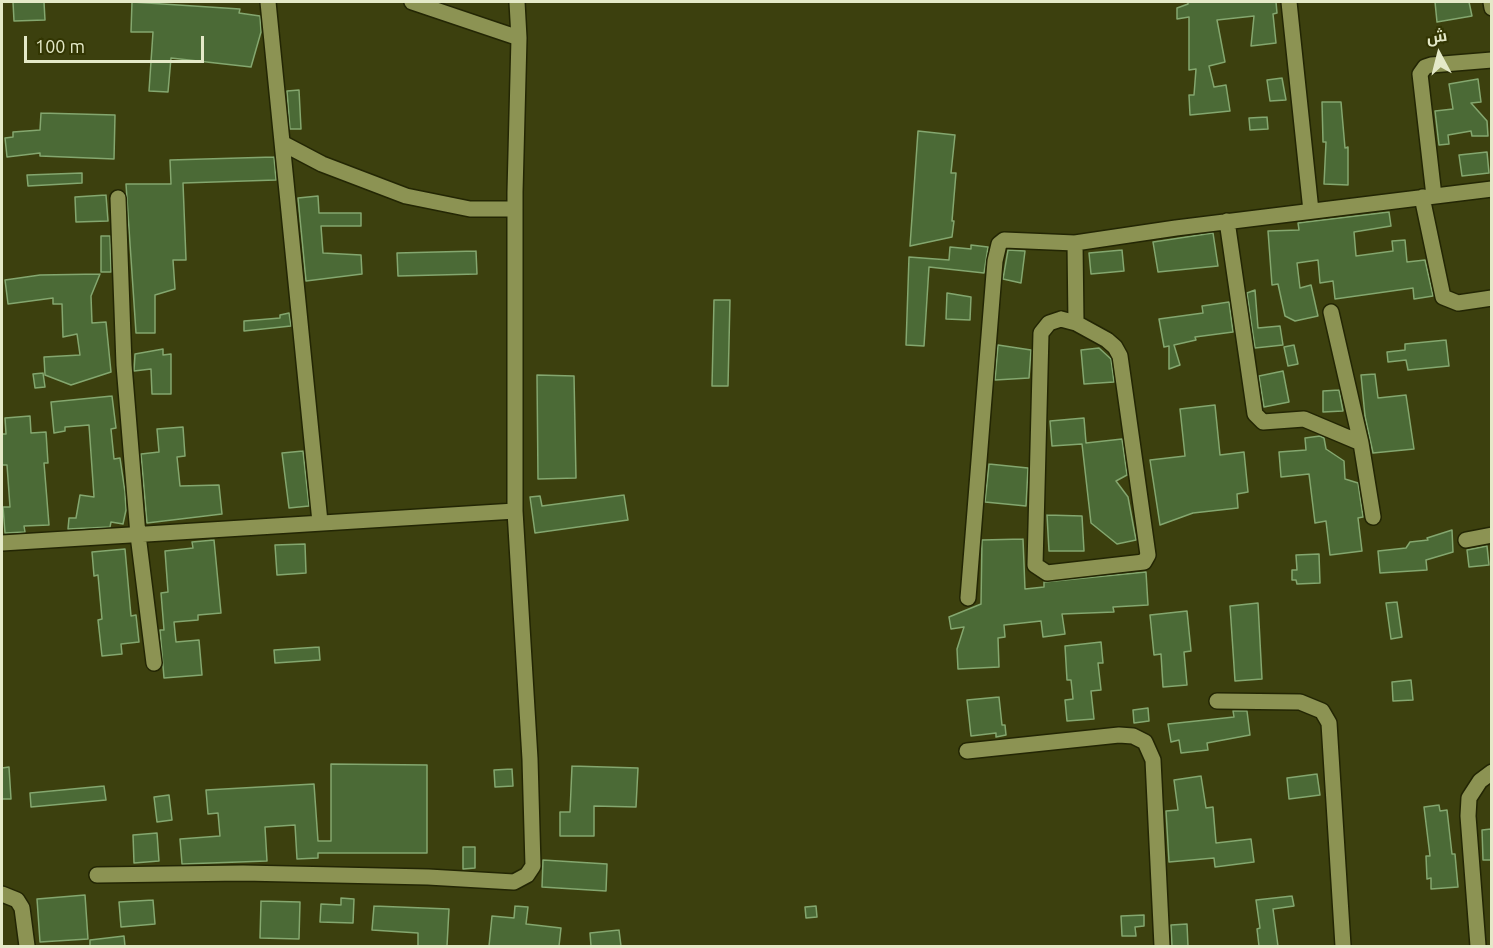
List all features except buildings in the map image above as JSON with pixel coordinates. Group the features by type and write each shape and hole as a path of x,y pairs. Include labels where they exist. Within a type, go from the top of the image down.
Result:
{"street":[{"path":"268,2 320,522"},
{"path":"412,2 519,38"},
{"path":"97,875 243,873 428,877 514,882 527,876 532,866 530,759 515,511 515,208 519,38 517,2"},
{"path":"1289,2 1311,211"},
{"path":"1491,2 1491,8"},
{"path":"1491,60 1431,65 1425,67 1420,74 1428,196 1443,297 1458,303 1491,298"},
{"path":"284,144 322,164 406,196 470,209 515,208"},
{"path":"968,598 997,250 1004,240 1013,238 1075,243 1227,221 1491,189"},
{"path":"118,198 124,365 138,535 154,663"},
{"path":"1227,221 1258,420 1271,423 1305,419 1361,443"},
{"path":"1075,243 1076,322"},
{"path":"1330,312 1361,443 1373,516"},
{"path":"1061,319 1076,322 1115,346 1120,356 1148,555 1144,562 1047,573 1035,565 1034,556 1041,333 1049,323 1061,319"},
{"path":"2,543 515,511"},
{"path":"1466,540 1491,535"},
{"path":"1217,701 1300,702 1322,711 1329,723 1332,741 1343,946"},
{"path":"967,751 1119,735 1133,736 1145,742 1153,760 1161,946"},
{"path":"1478,946 1468,816 1469,798 1480,781 1491,772"},
{"path":"2,894 17,900 22,908 27,946"}]}
